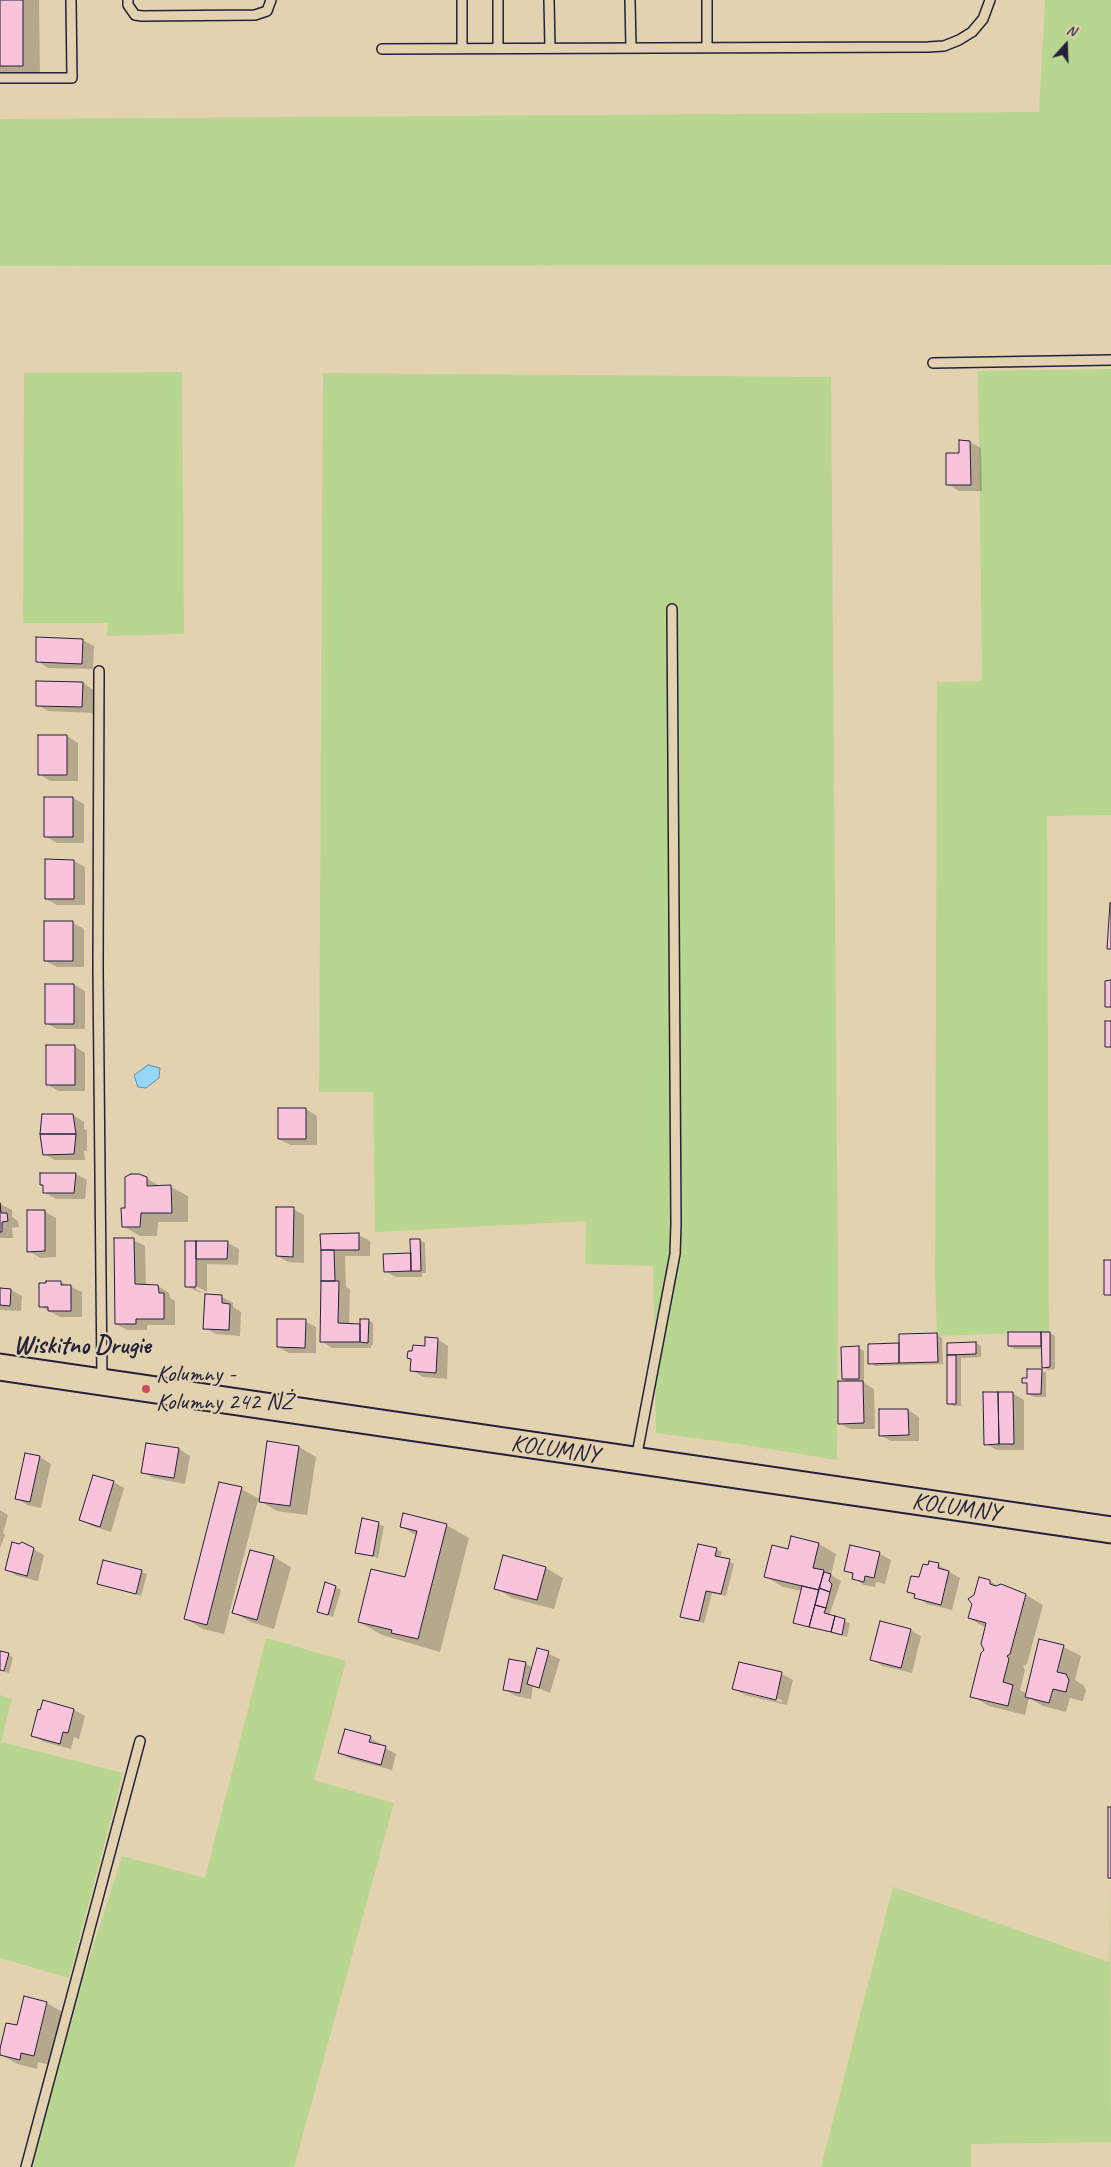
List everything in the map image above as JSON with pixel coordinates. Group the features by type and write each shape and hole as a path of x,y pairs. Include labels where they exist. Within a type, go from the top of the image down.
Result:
{"street":[{"name":"KOLUMNY","path":"0,1367 1111,1530"}],"lane":[{"path":"0,78 72,78 72,0"},
{"path":"128,0 128,5 135,15 142,16 255,15 267,11 270,0"},
{"path":"462,0 462,48"},
{"path":"498,0 498,48"},
{"path":"549,0 550,48"},
{"path":"630,0 631,48"},
{"path":"707,0 707,48"},
{"path":"382,49 928,48 944,46 972,32 983,19 990,0"},
{"path":"933,363 1111,360"},
{"path":"635,1461 675,1254 672,610"},
{"path":"100,671 98,979 102,1382"},
{"path":"26,2167 140,1741"}],"green space":[{"path":"1045,0 1111,0 1111,265 0,266 0,119 1039,112"},
{"path":"1111,369 1111,815 1047,816 1049,1332 937,1336 935,1276 937,682 982,681 978,371"},
{"path":"182,372 184,634 107,636 108,623 23,623 24,373"},
{"path":"323,373 831,377 838,1278 837,1460 656,1433 653,1266 585,1264 586,1221 375,1232 373,1092 319,1092"},
{"path":"266,1638 346,1661 314,1780 394,1803 294,2167 32,2167 82,1981 122,1856 205,1878"},
{"path":"0,1695 12,1699 1,1742 123,1773 69,1978 0,1958"},
{"path":"1110,1881 1111,2142 971,2144 971,2167 821,2167 893,1887 1109,1962"}],"water":[{"path":"148,1065 160,1068 159,1078 146,1088 138,1087 134,1075"}],"building":[{"path":"0,0 23,0 23,66 0,66"},
{"path":"959,440 970,441 971,485 946,485 946,453 959,453"},
{"path":"36,637 83,639 82,664 36,662"},
{"path":"36,681 83,682 82,707 36,706"},
{"path":"38,735 67,735 67,775 38,775"},
{"path":"44,797 73,797 73,837 44,837"},
{"path":"45,859 74,860 74,899 45,899"},
{"path":"1110,903 1111,949 1107,949"},
{"path":"44,921 73,921 73,961 44,961"},
{"path":"1111,980 1111,1007 1105,1007 1105,981"},
{"path":"45,984 74,984 74,1024 45,1024"},
{"path":"1105,1021 1111,1021 1111,1047 1105,1047"},
{"path":"46,1045 75,1045 75,1085 46,1085"},
{"path":"278,1108 306,1108 306,1139 278,1139"},
{"path":"42,1114 73,1114 76,1134 40,1134"},
{"path":"40,1134 76,1134 74,1154 43,1155"},
{"path":"40,1173 76,1173 74,1193 43,1193 43,1185 40,1185"},
{"path":"131,1174 147,1177 147,1186 171,1185 172,1213 141,1213 140,1227 122,1227 121,1208 125,1208 125,1177"},
{"path":"0,1203 1,1213 7,1213 8,1221 2,1222 2,1232 0,1232"},
{"path":"276,1207 294,1207 293,1257 276,1256"},
{"path":"27,1210 45,1210 45,1251 27,1252"},
{"path":"359,1233 359,1250 321,1250 320,1234"},
{"path":"114,1238 134,1238 135,1284 158,1285 159,1293 164,1293 164,1319 136,1319 136,1324 115,1324"},
{"path":"410,1239 420,1239 421,1271 411,1271"},
{"path":"185,1241 196,1241 196,1287 185,1287"},
{"path":"196,1241 228,1241 227,1259 196,1259"},
{"path":"321,1250 334,1250 335,1281 321,1281"},
{"path":"411,1253 411,1271 384,1272 383,1254"},
{"path":"1104,1260 1111,1260 1111,1295 1104,1295"},
{"path":"46,1281 61,1281 61,1285 71,1285 71,1311 48,1311 48,1307 39,1307 39,1283 46,1283"},
{"path":"321,1281 339,1281 338,1323 360,1324 360,1342 320,1342"},
{"path":"0,1288 11,1289 10,1306 0,1305"},
{"path":"205,1294 222,1295 222,1303 230,1304 229,1330 203,1329"},
{"path":"277,1319 306,1319 305,1348 277,1347"},
{"path":"360,1319 369,1319 368,1343 360,1342"},
{"path":"1008,1332 1041,1332 1041,1346 1008,1346"},
{"path":"1041,1332 1050,1332 1050,1367 1042,1368"},
{"path":"937,1333 938,1362 899,1363 899,1334"},
{"path":"425,1337 438,1338 436,1373 410,1371 411,1359 407,1358 408,1351 412,1351 413,1345 425,1346"},
{"path":"976,1342 976,1354 947,1355 947,1343"},
{"path":"899,1343 899,1363 868,1364 868,1344"},
{"path":"859,1346 859,1379 842,1379 841,1347"},
{"path":"947,1355 956,1355 956,1404 947,1404"},
{"path":"1027,1369 1042,1369 1041,1394 1027,1394 1027,1383 1022,1383 1022,1378 1027,1378"},
{"path":"838,1381 863,1381 864,1423 838,1424"},
{"path":"983,1392 998,1392 999,1444 984,1445"},
{"path":"998,1392 1013,1392 1014,1444 999,1444"},
{"path":"879,1409 908,1409 909,1435 879,1436"},
{"path":"267,1441 299,1446 290,1506 259,1502"},
{"path":"146,1443 179,1448 174,1478 141,1473"},
{"path":"25,1453 40,1456 30,1502 15,1499"},
{"path":"93,1475 114,1481 100,1527 79,1520"},
{"path":"219,1482 242,1487 207,1625 184,1619"},
{"path":"403,1513 447,1524 418,1639 391,1633 392,1630 358,1622 371,1569 405,1577 417,1531 400,1527"},
{"path":"362,1518 379,1522 373,1556 355,1553"},
{"path":"791,1536 819,1543 813,1568 824,1570 819,1590 764,1577 772,1545 788,1549"},
{"path":"12,1542 19,1544 22,1542 34,1548 27,1576 5,1570"},
{"path":"698,1544 717,1548 715,1556 730,1559 721,1594 706,1591 699,1621 680,1617"},
{"path":"850,1545 880,1552 874,1578 865,1576 864,1582 852,1579 853,1573 844,1571"},
{"path":"250,1550 274,1556 257,1620 232,1613"},
{"path":"503,1555 546,1567 537,1600 494,1589"},
{"path":"103,1560 142,1570 136,1594 97,1584"},
{"path":"929,1561 939,1563 938,1568 949,1571 941,1605 914,1598 915,1594 907,1592 911,1576 919,1577 923,1564 928,1565"},
{"path":"824,1572 831,1574 829,1581 832,1584 830,1592 819,1588"},
{"path":"979,1577 990,1580 990,1584 996,1586 1001,1584 1026,1594 1010,1654 1007,1656 1009,1659 1003,1682 1013,1685 1008,1706 970,1697 981,1653 984,1650 981,1644 986,1623 968,1618 972,1604 968,1599 974,1595"},
{"path":"325,1582 336,1586 328,1615 317,1612"},
{"path":"802,1586 819,1590 809,1627 793,1623"},
{"path":"819,1588 830,1592 826,1608 815,1605"},
{"path":"815,1605 826,1608 824,1613 835,1616 831,1632 809,1627"},
{"path":"835,1616 845,1619 842,1635 831,1632"},
{"path":"880,1621 911,1629 901,1668 870,1660"},
{"path":"1039,1639 1064,1645 1057,1672 1066,1674 1069,1680 1066,1692 1053,1689 1049,1703 1025,1697"},
{"path":"537,1648 549,1651 539,1688 527,1684"},
{"path":"0,1651 9,1653 4,1671 0,1670"},
{"path":"509,1659 526,1662 520,1693 503,1690"},
{"path":"739,1662 782,1672 776,1700 732,1689"},
{"path":"43,1700 74,1709 68,1733 63,1732 60,1744 31,1736 38,1709 40,1710"},
{"path":"345,1729 371,1736 369,1742 386,1746 381,1765 338,1753"},
{"path":"1108,1807 1111,1807 1111,1878 1108,1878"},
{"path":"24,1996 47,2002 34,2056 21,2053 20,2060 0,2055 0,2049 6,2023 17,2025"}],"place":[{"name":"Kolumny - Kolumny 242 NŻ","path":"146,1389"}],"district":[{"name":"Wiskitno Drugie","path":"82,1346"}]}
